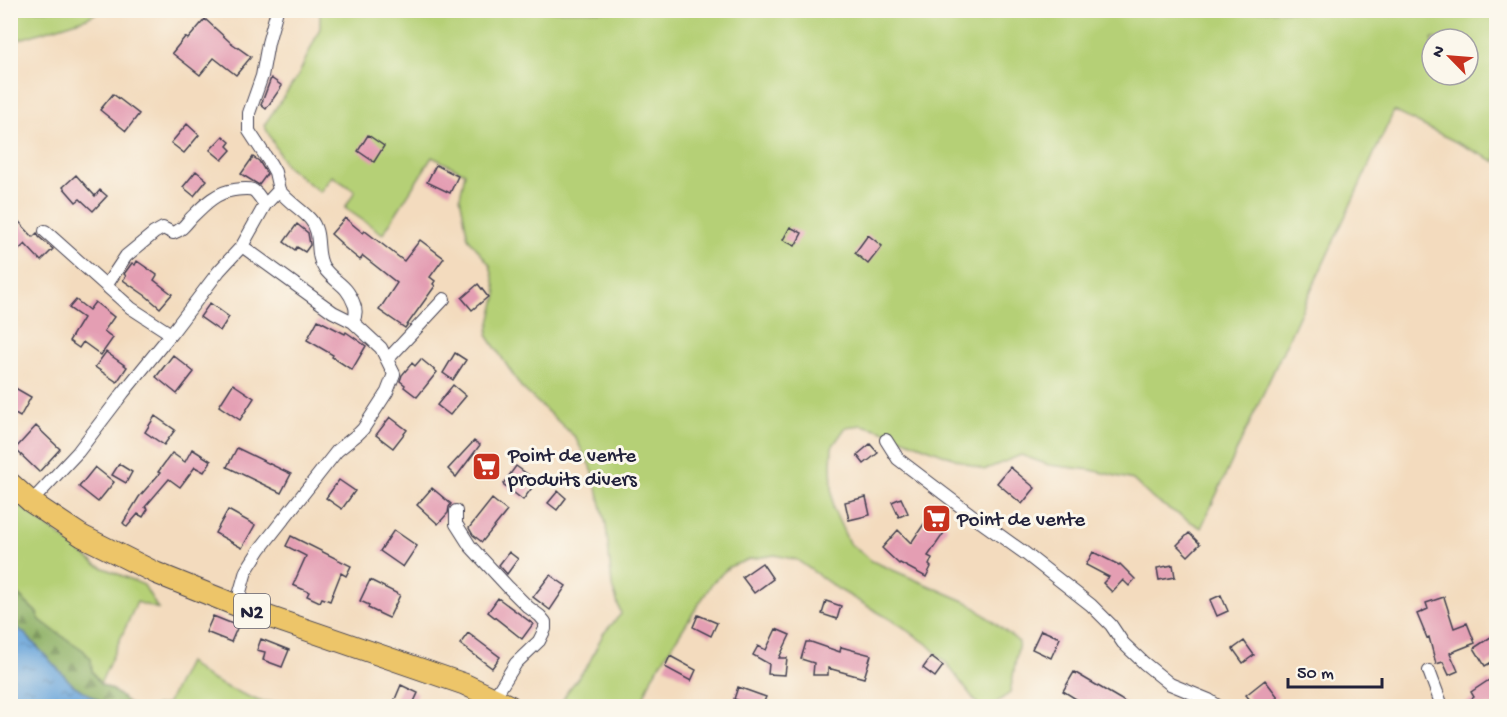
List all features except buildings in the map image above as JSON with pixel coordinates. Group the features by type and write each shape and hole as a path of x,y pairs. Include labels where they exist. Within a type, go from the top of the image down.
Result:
{"highway":[{"name":"N2","path":"10,483 31,502 82,536 156,573 243,608 464,684 502,702"}],"street":[{"path":"277,10 262,76 249,112 249,131 270,163 279,190 315,226 323,267 346,288 356,308 353,322"},
{"path":"106,286 126,256 154,233 163,228 173,233 180,231 214,197 225,191 249,188 257,193 265,205"},
{"path":"31,502 78,452 219,271 242,246 265,205 279,190"},
{"path":"45,231 131,308 171,334"},
{"path":"242,246 333,312 353,322 381,348 394,374 387,392 363,429 336,451 260,549 246,571 240,592 243,608"},
{"path":"387,360 444,299"},
{"path":"886,440 898,459 1091,605 1111,625 1123,643 1170,684 1218,706"},
{"path":"456,511 456,524 470,546 544,622 545,629 539,641 516,663 502,702"},
{"path":"1429,671 1442,706"}],"green space":[{"path":"11,10 100,11 87,18 11,42"},
{"path":"320,11 1496,11 1496,162 1394,111 1201,528 1154,500 1133,480 1091,470 1049,465 1021,455 984,470 880,430 862,425 846,427 832,447 831,465 833,508 849,543 872,561 969,603 1019,642 1010,693 991,706 979,706 947,664 927,644 900,625 838,589 797,560 775,555 750,559 729,567 713,582 652,677 640,706 560,706 567,692 588,665 603,634 621,614 612,585 606,525 593,472 575,437 521,387 487,335 497,294 490,265 468,238 460,197 465,173 432,157 383,234 345,208 355,191 332,176 320,192 285,165 264,125 298,76 320,28"},
{"path":"10,498 97,565 144,585 158,609 137,602 100,684 92,671 90,658 83,650 40,620 36,612 11,588"},
{"path":"10,588 36,612 40,620 83,650 91,659 92,671 100,684 111,689 133,706 107,706 73,685 25,634 11,623"},
{"path":"188,662 205,676 259,701 301,706 154,706 167,704"}],"water":[{"path":"10,623 25,634 73,685 107,706 11,706"}],"place":[{"name":"Point de vente produits divers","path":"487,466"},
{"name":"Point de vente","path":"936,518"}]}
